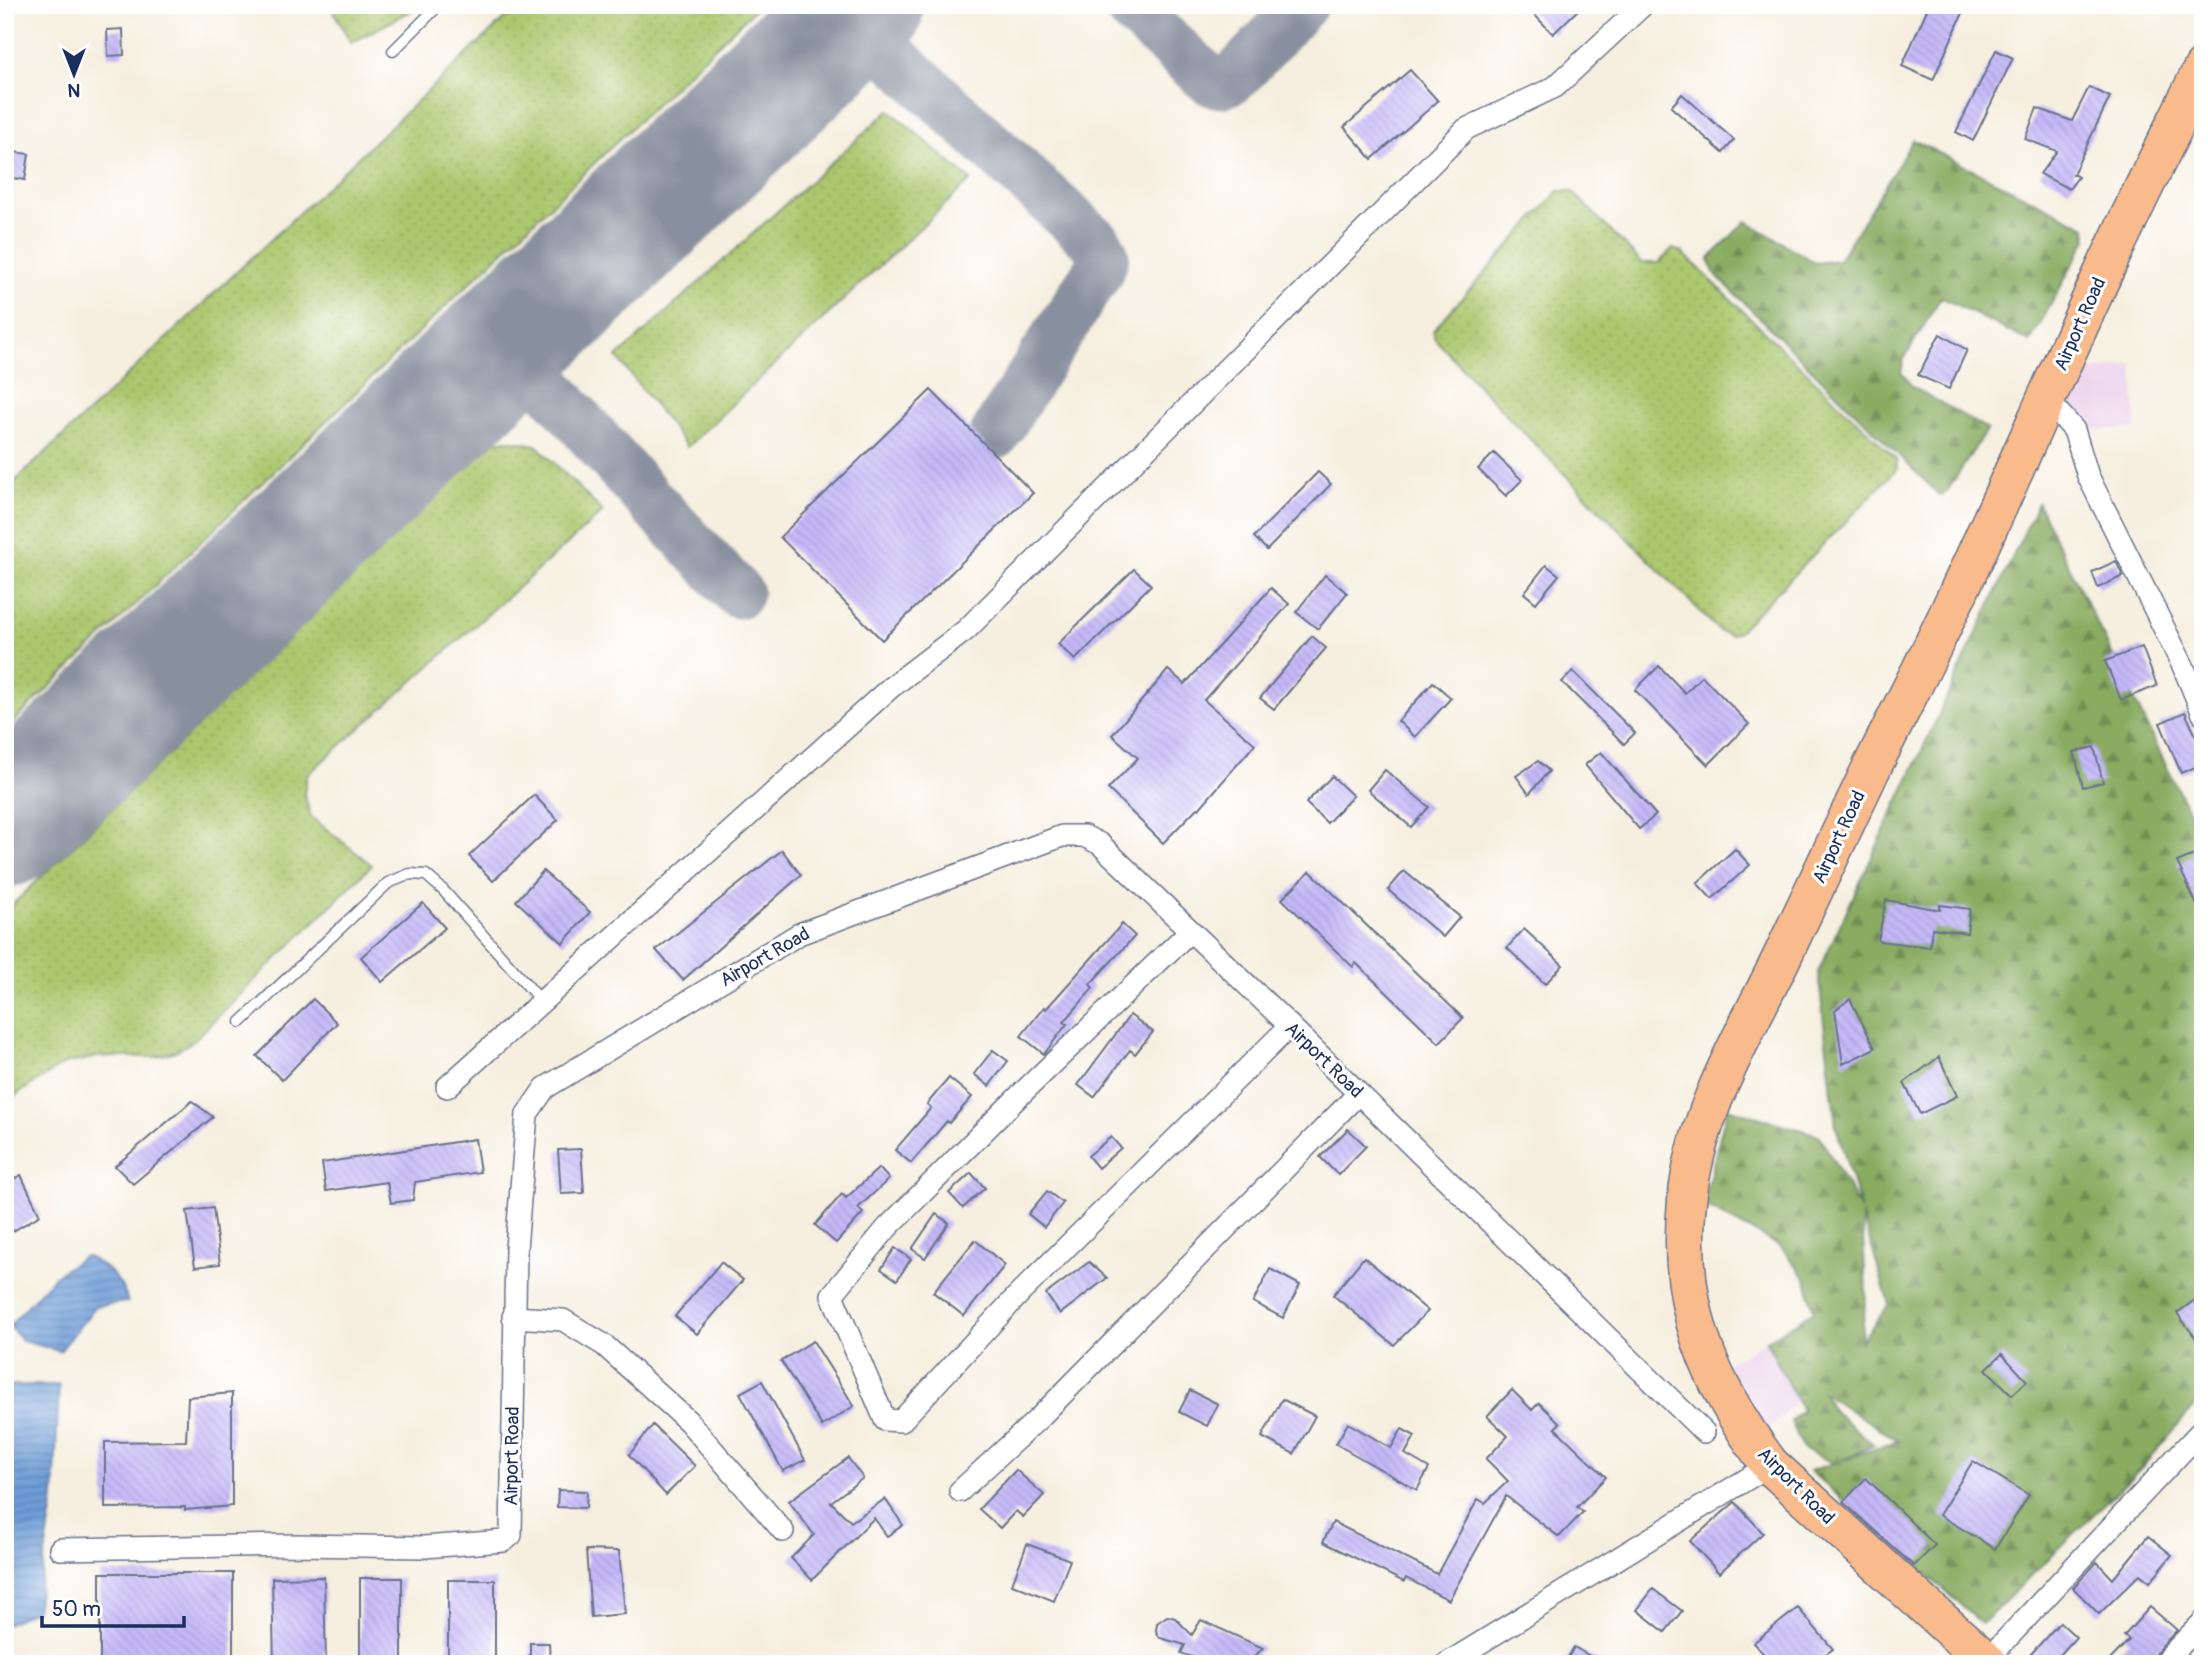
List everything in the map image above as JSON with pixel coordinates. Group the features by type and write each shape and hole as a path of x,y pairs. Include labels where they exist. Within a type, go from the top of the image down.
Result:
{"highway":[{"name":"Airport Road","path":"1988,1663 1770,1465 1742,1426 1712,1371 1689,1302 1684,1237 1687,1197 1696,1149 1725,1069 1950,612 2106,266 2203,68"}],"street":[{"path":"447,1087 890,688 966,630 1466,129 1555,88 1643,5"},
{"path":"2046,398 2074,430 2088,476 2193,663 2203,714"},
{"name":"Airport Road","path":"60,1549 296,1545 424,1547 504,1541 511,1535 513,1317 527,1114 545,1088 799,934 1062,836 1084,836 1100,844 1290,1026 1704,1433"},
{"path":"1189,932 1026,1088 887,1228 832,1295 886,1420 901,1420 1019,1294 1290,1026"},
{"path":"960,1491 1039,1418 1358,1094"},
{"path":"513,1317 562,1320 604,1345 688,1421 783,1531"},
{"path":"1988,1663 2203,1430"},
{"path":"1446,1664 1770,1465"},
{"path":"2162,1664 2203,1622"}],"lane":[{"path":"393,51 439,5"},
{"path":"240,1022 388,883 410,874 426,875 443,890 542,1002"}],"shaded area":[{"path":"2133,364 2136,429 2074,430 2065,376"},
{"path":"1766,1341 1798,1399 1768,1431 1724,1365"}],"green space":[{"path":"330,5 422,5 351,43"},
{"path":"519,5 759,5 5,730 5,491"},
{"path":"889,110 971,180 687,447 617,357"},
{"path":"1913,140 2086,227 2087,239 2030,342 1941,297 1904,359 1901,372 1913,387 1987,429 1946,493 1939,495 1714,273 1709,259 1746,221 1816,263 1839,260"},
{"path":"1559,191 1572,191 1642,263 1659,263 1672,249 1682,252 1896,459 1897,469 1739,631 1731,635 1719,631 1435,339 1433,330"},
{"path":"508,440 536,445 603,512 307,775 304,794 311,817 372,865 193,1041 178,1050 156,1057 97,1057 64,1064 5,1102 5,912 493,442"},
{"path":"2038,503 2203,841 2203,1396 2144,1465 1982,1624 1810,1471 1834,1463 1803,1449 1791,1421 1802,1410 1766,1341 1814,1311 1806,1279 1780,1246 1703,1205 1727,1108 1819,1135 1861,1210 1836,1126 1818,972","holes":["1862,1215 1889,1304 1861,1341 1866,1294","1823,1393 1899,1441 1842,1460 1874,1445 1831,1409"]}],"water":[{"path":"85,1256 112,1274 128,1302 96,1306 60,1351 23,1341 9,1326 56,1275"},
{"path":"5,1385 59,1385 54,1499 36,1610 5,1625"}],"building":[{"path":"1525,5 1583,5 1553,34"},
{"path":"1929,5 1944,5 1963,13 1933,80 1902,66"},
{"path":"123,29 124,55 108,56 107,30"},
{"path":"1996,50 2013,58 1973,141 1956,132"},
{"path":"1410,70 1438,101 1372,159 1344,127"},
{"path":"2089,87 2110,97 2073,174 2078,177 2069,189 2040,174 2057,151 2025,139 2037,108 2072,121"},
{"path":"1682,94 1734,140 1723,153 1671,107"},
{"path":"5,151 29,154 25,180 5,177"},
{"path":"1940,334 1967,350 1949,389 1918,375"},
{"path":"931,390 1033,493 882,640 780,537"},
{"path":"1494,453 1522,480 1506,496 1478,469"},
{"path":"1318,472 1331,484 1267,550 1254,537"},
{"path":"2116,561 2123,576 2098,588 2092,572"},
{"path":"1546,565 1559,575 1536,603 1524,593"},
{"path":"1134,569 1151,585 1075,660 1058,644"},
{"path":"1325,575 1347,593 1318,629 1296,612"},
{"path":"1271,588 1289,604 1204,700 1255,744 1199,809 1197,808 1163,843 1108,789 1138,758 1112,735 1168,670 1185,684"},
{"path":"1312,636 1326,648 1274,709 1260,698"},
{"path":"2142,647 2157,686 2121,700 2105,661"},
{"path":"1659,666 1685,693 1702,676 1749,724 1708,765 1635,690"},
{"path":"1573,671 1635,733 1624,744 1562,682"},
{"path":"1433,682 1451,698 1415,737 1398,721"},
{"path":"2185,712 2203,751 2203,764 2181,773 2160,723"},
{"path":"2094,747 2103,782 2083,787 2074,752"},
{"path":"1601,752 1656,815 1639,829 1585,765"},
{"path":"1538,761 1549,771 1529,794 1516,776"},
{"path":"1385,770 1429,807 1411,827 1368,790"},
{"path":"1332,776 1353,796 1327,823 1306,803"},
{"path":"534,795 558,820 493,881 469,856"},
{"path":"1735,849 1750,865 1712,899 1697,883"},
{"path":"782,850 801,875 683,980 656,950"},
{"path":"2203,851 2203,918 2177,862"},
{"path":"543,871 590,912 563,943 516,901"},
{"path":"1310,871 1463,1018 1439,1043 1356,963 1353,967 1282,899"},
{"path":"1404,871 1460,917 1443,937 1388,890"},
{"path":"1886,900 1940,910 1940,905 1970,909 1967,933 1932,928 1930,947 1878,941"},
{"path":"423,903 445,928 382,982 361,957"},
{"path":"1122,924 1135,936 1090,984 1093,988 1064,1022 1067,1024 1044,1054 1021,1036 1044,1007 1046,1009"},
{"path":"1524,929 1563,965 1545,984 1507,948"},
{"path":"313,999 337,1023 282,1080 257,1056"},
{"path":"1850,999 1875,1048 1843,1064 1835,1010"},
{"path":"1130,1015 1153,1032 1135,1054 1130,1050 1094,1097 1078,1085"},
{"path":"993,1050 1008,1061 989,1086 974,1074"},
{"path":"1939,1057 1957,1096 1920,1114 1904,1083"},
{"path":"949,1078 972,1097 911,1163 895,1150 931,1108 927,1104"},
{"path":"192,1101 213,1117 133,1184 115,1166"},
{"path":"1348,1129 1366,1146 1338,1175 1320,1157"},
{"path":"1111,1137 1121,1148 1098,1168 1088,1156"},
{"path":"475,1139 480,1172 415,1182 413,1200 391,1203 387,1182 326,1191 322,1163"},
{"path":"581,1149 584,1193 561,1194 558,1150"},
{"path":"879,1168 889,1179 858,1208 863,1213 836,1243 815,1225 842,1194 846,1198"},
{"path":"971,1173 985,1188 963,1208 949,1193"},
{"path":"21,1175 40,1215 5,1236 5,1184"},
{"path":"1047,1191 1063,1203 1044,1227 1028,1214"},
{"path":"213,1208 220,1264 195,1267 187,1211"},
{"path":"936,1214 949,1223 925,1258 912,1249"},
{"path":"975,1240 1005,1265 964,1316 933,1292"},
{"path":"895,1248 911,1259 897,1280 881,1269"},
{"path":"1364,1257 1428,1311 1394,1345 1333,1295"},
{"path":"721,1262 743,1280 697,1334 675,1316"},
{"path":"1089,1262 1107,1278 1060,1314 1046,1294"},
{"path":"1270,1269 1300,1285 1283,1318 1253,1302"},
{"path":"2203,1294 2203,1348 2177,1313"},
{"path":"813,1341 854,1406 822,1426 781,1361"},
{"path":"2002,1354 2027,1381 2012,1395 1986,1369"},
{"path":"762,1381 805,1460 783,1471 740,1393"},
{"path":"1190,1390 1218,1404 1207,1426 1179,1412"},
{"path":"1512,1390 1532,1410 1539,1403 1560,1423 1555,1428 1606,1477 1577,1507 1583,1512 1559,1537 1506,1496 1449,1600 1406,1578 1404,1582 1323,1542 1333,1522 1437,1574 1478,1499 1485,1503 1508,1481 1486,1459 1508,1436 1487,1416"},
{"path":"232,1393 232,1506 185,1510 185,1507 105,1508 105,1442 186,1441 188,1397"},
{"path":"1282,1399 1315,1416 1294,1454 1262,1437"},
{"path":"1348,1423 1391,1448 1402,1429 1415,1436 1405,1454 1429,1468 1417,1490 1336,1444"},
{"path":"653,1425 695,1466 666,1495 629,1455"},
{"path":"848,1458 863,1478 831,1502 851,1522 885,1499 903,1525 887,1536 874,1518 812,1580 791,1558 814,1535 789,1501"},
{"path":"1973,1461 2029,1495 1995,1549 1939,1515"},
{"path":"1016,1470 1044,1495 1023,1517 1016,1511 1000,1528 979,1509"},
{"path":"1866,1478 1935,1545 1914,1566 1843,1502"},
{"path":"558,1490 587,1491 586,1508 557,1507"},
{"path":"1735,1502 1763,1533 1719,1573 1690,1541"},
{"path":"2148,1536 2172,1555 2150,1582 2140,1574 2099,1614 2073,1588 2097,1562 2113,1579"},
{"path":"1027,1544 1070,1560 1054,1601 1012,1584"},
{"path":"586,1550 619,1551 625,1614 591,1617"},
{"path":"100,1573 233,1573 233,1664 100,1664"},
{"path":"324,1577 326,1664 274,1664 272,1578"},
{"path":"360,1578 402,1578 402,1664 360,1664"},
{"path":"448,1580 495,1580 495,1664 448,1664"},
{"path":"1653,1589 1682,1611 1665,1632 1637,1610"},
{"path":"2150,1607 2177,1630 2153,1655 2149,1664 2106,1664 2129,1640 2124,1636"},
{"path":"1798,1608 1833,1649 1812,1664 1774,1664 1753,1643"},
{"path":"1167,1616 1175,1618 1192,1635 1201,1620 1263,1648 1247,1664 1210,1664 1181,1653 1185,1645 1160,1638 1156,1631 1157,1623"},
{"path":"2060,1622 2076,1637 2052,1664 2040,1664 2030,1655"},
{"path":"530,1643 549,1643 550,1664 530,1664"},
{"path":"1574,1647 1604,1664 1564,1664"}],"taxiway":[{"path":"1127,5 1205,76 1221,83 1237,75 1302,5"},
{"path":"849,16 1098,244 1104,256 1098,271 995,434"},
{"path":"522,329 520,350 524,359 653,504 738,593"}],"runway":[{"path":"5,823 860,5"}]}
